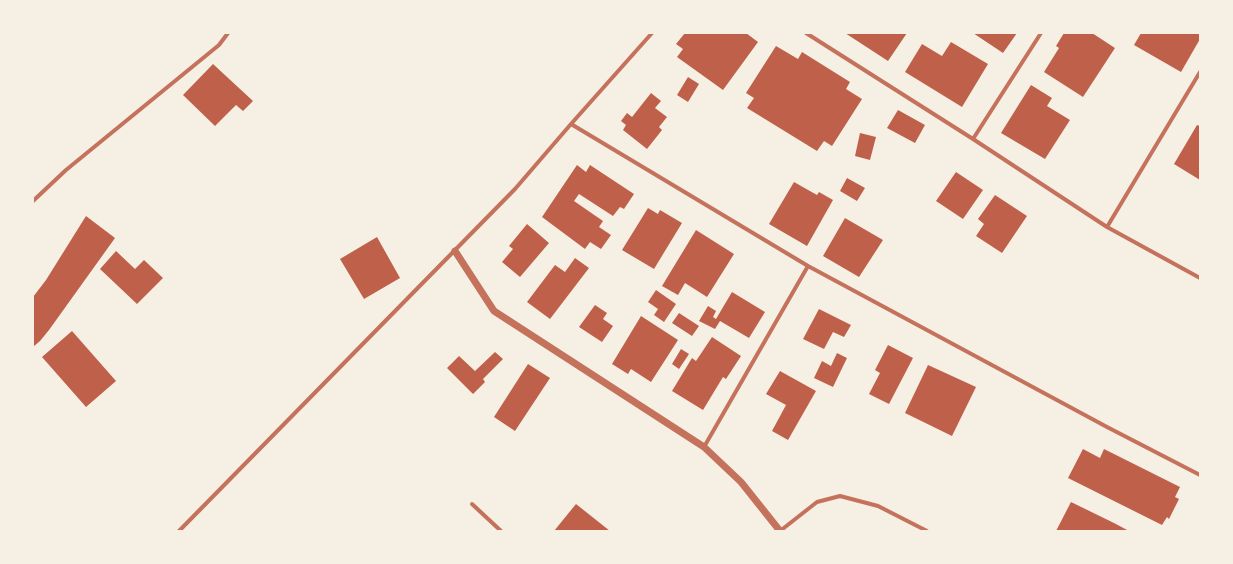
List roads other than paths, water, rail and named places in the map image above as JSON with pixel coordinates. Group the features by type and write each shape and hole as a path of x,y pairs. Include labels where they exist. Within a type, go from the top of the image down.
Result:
{"street":[{"path":"33,201 66,170 219,45 228,33"},
{"path":"179,531 515,189 652,33"},
{"path":"806,33 973,139 1107,227 1200,278"},
{"path":"973,139 1041,33"},
{"path":"1107,227 1200,72"},
{"path":"571,124 808,266 1107,427 1200,475"},
{"path":"455,251 494,311 704,447 741,482 780,531 817,502 840,496 878,506 927,531"},
{"path":"704,447 808,266"},
{"path":"472,504 501,531"}]}
